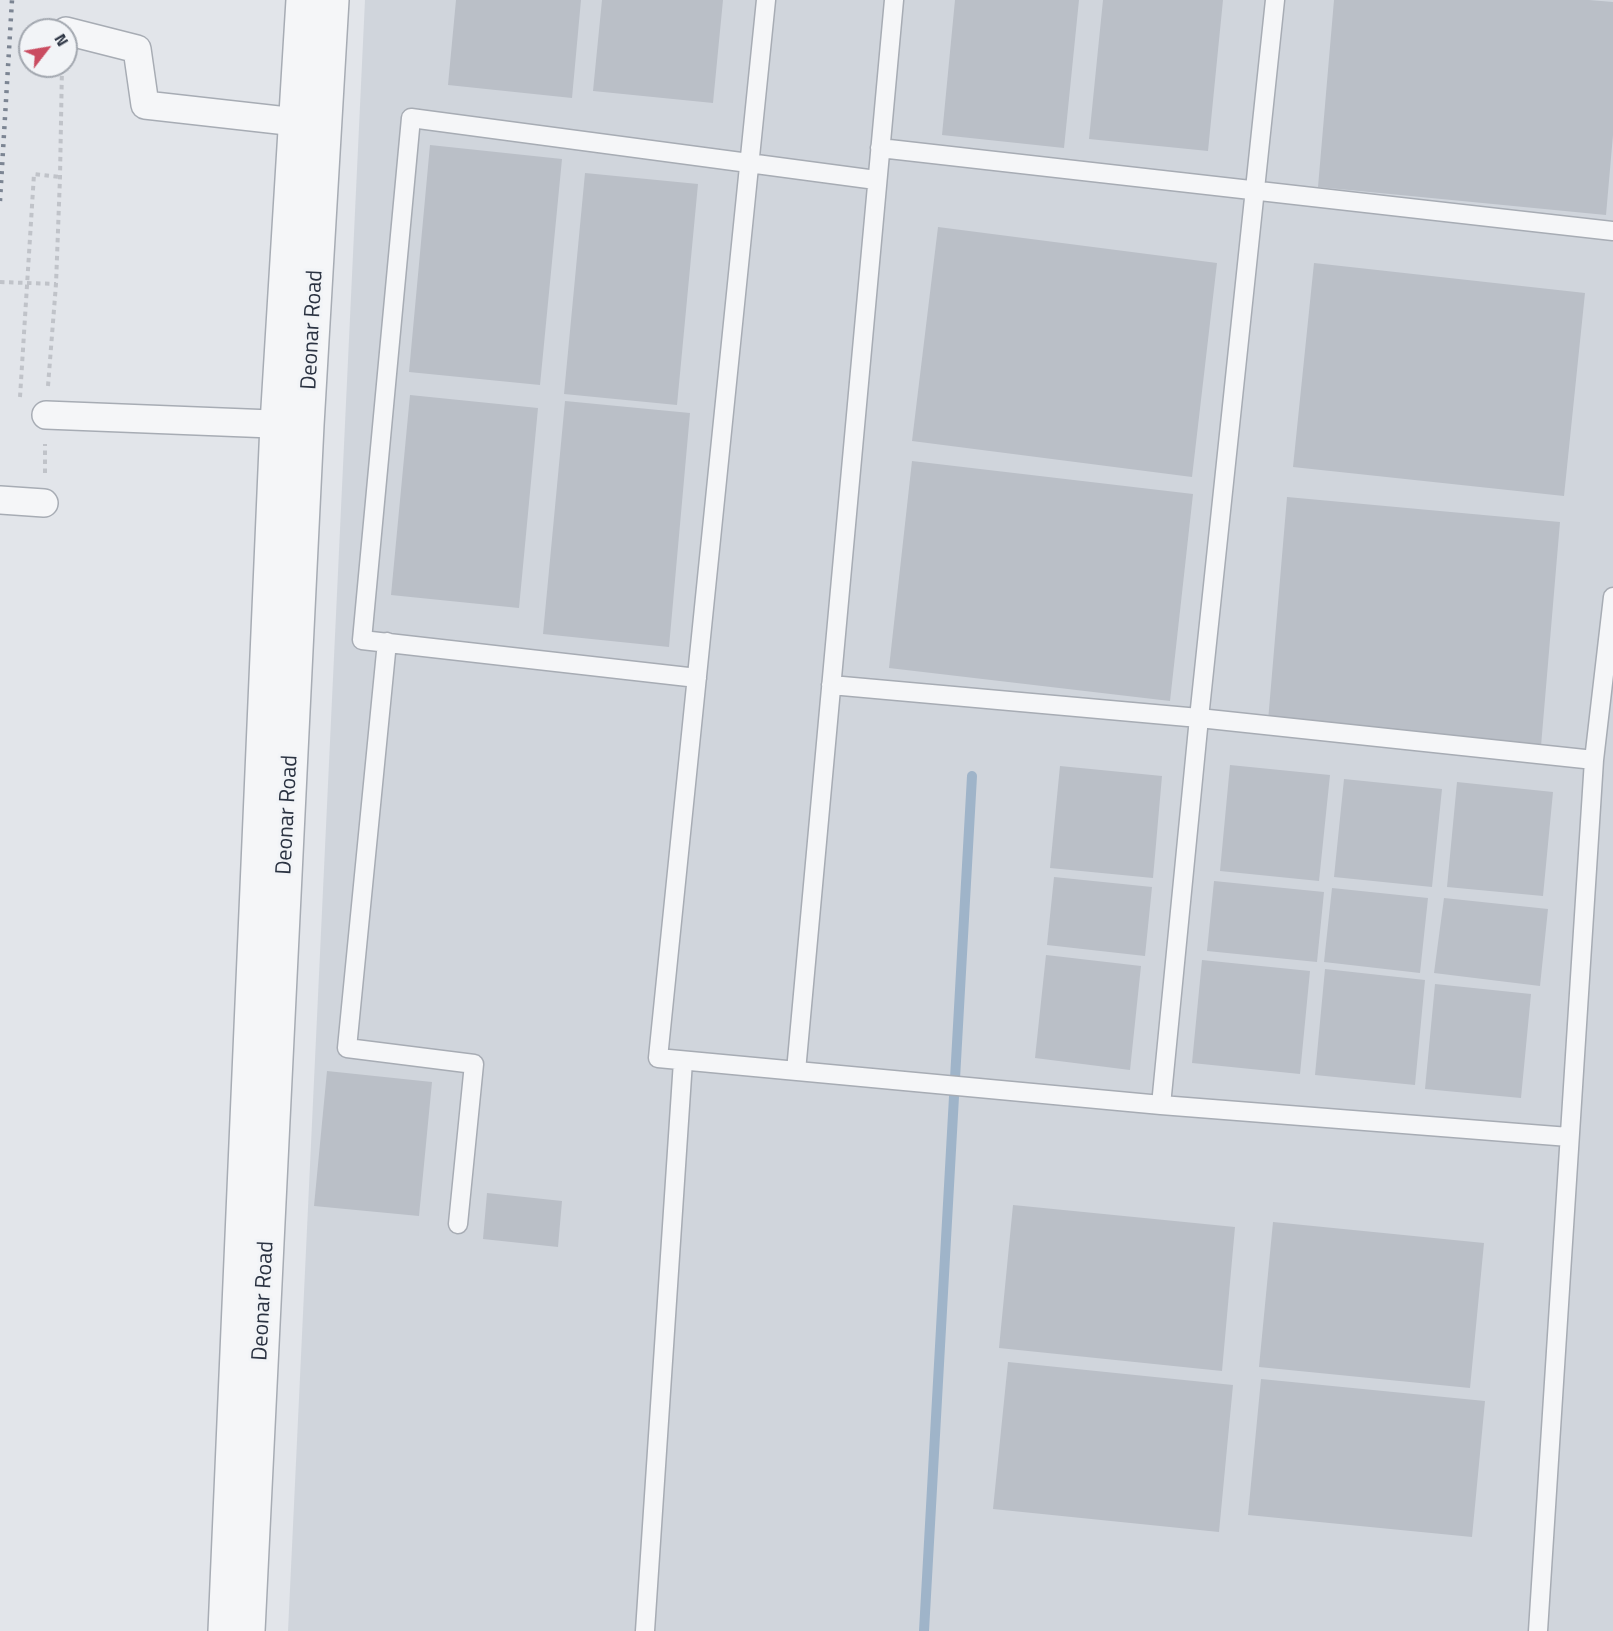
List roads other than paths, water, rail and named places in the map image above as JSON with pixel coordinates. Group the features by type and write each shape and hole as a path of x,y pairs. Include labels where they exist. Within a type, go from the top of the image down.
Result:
{"street":[{"name":"Deonar Road","path":"248,1631 253,1276 292,424 296,122 303,0"},
{"name":"Deonar Road","path":"292,424 332,0"},
{"path":"78,34 136,49 145,105 296,122"},
{"path":"46,415 292,424"},
{"path":"0,500 44,503"},
{"name":"Deonar Road","path":"225,1631 253,1276"}],"lane":[{"path":"766,0 658,1058 1161,1105 1569,1137"},
{"path":"796,1071 894,0"},
{"path":"1161,1105 1199,718 1275,0"},
{"path":"697,678 362,640 411,118 876,180"},
{"path":"880,148 1613,231"},
{"path":"1538,1631 1594,760 1613,597"},
{"path":"387,642 347,1048 474,1064 458,1224"},
{"path":"831,685 1199,718 1594,760"},
{"path":"645,1631 683,1061"}],"waterway":[{"path":"924,1631 972,776"}],"railway":[{"path":"0,201 12,0"}]}
